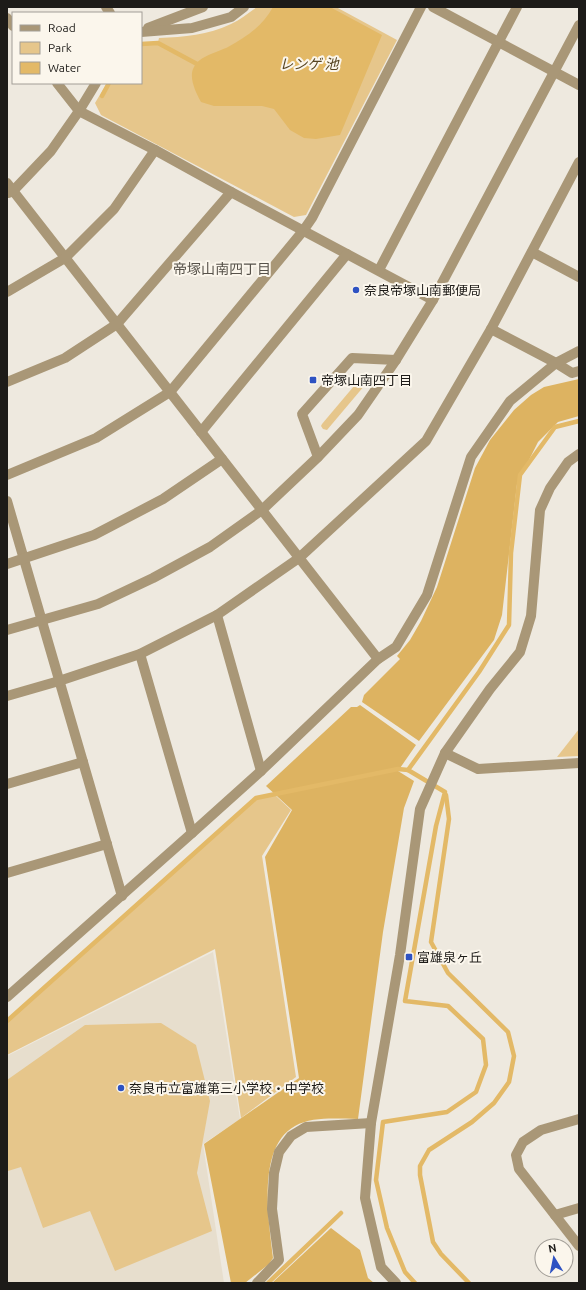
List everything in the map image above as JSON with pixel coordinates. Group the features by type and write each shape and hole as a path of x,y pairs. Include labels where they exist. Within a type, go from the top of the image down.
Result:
{"street":[{"path":"142,31 203,7"},
{"path":"142,31 192,28 231,17 244,7"},
{"path":"7,475 96,438 170,392 312,218 421,7"},
{"path":"433,7 579,84"},
{"path":"379,270 517,7"},
{"path":"7,630 98,604 153,578 210,547 262,510 318,457 358,415 396,360 433,300 579,25"},
{"path":"58,84 79,111 155,150 433,300"},
{"path":"95,84 79,111 51,151 9,189 66,258 378,659"},
{"path":"7,292 66,258 114,209 155,150"},
{"path":"7,696 59,681 140,654 217,615 299,558 426,441 575,178 579,162"},
{"path":"7,382 65,358 117,324 231,192"},
{"path":"532,252 579,277"},
{"path":"201,432 348,254"},
{"path":"490,329 556,362 572,373 579,371"},
{"path":"7,997 261,771 378,659 396,647 427,595 471,457 510,401 556,362 579,351"},
{"path":"318,457 302,414 352,358 396,360"},
{"path":"396,1283 382,1267 365,1198 371,1123 400,955 420,809 445,753 490,689 520,652 531,616 540,510 550,488 568,462 579,454"},
{"path":"7,564 24,560 94,535 163,499 222,459"},
{"path":"7,501 122,896"},
{"path":"217,615 261,771"},
{"path":"140,654 192,833"},
{"path":"445,753 478,769 579,763"},
{"path":"7,784 83,762"},
{"path":"7,873 107,844"},
{"path":"579,1119 541,1130 522,1142 516,1155 519,1169 579,1246"},
{"path":"257,1283 279,1260 272,1209 274,1173 279,1152 291,1136 306,1127 371,1123"},
{"path":"555,1215 579,1208"}],"shaded area":[{"path":"579,379 579,416 558,422 538,442 517,484 502,615 494,640 419,741 362,702 364,695 400,659 397,656 410,640 421,621 437,587 475,468 490,440 514,410 531,395 544,387"},
{"path":"360,705 416,745 398,771 414,781 404,808 383,932 358,1119 318,1119 295,1126 283,1136 275,1151 270,1168 268,1187 269,1226 273,1258 269,1264 245,1283 231,1283 204,1144 299,1078 265,857 292,810 266,786 351,707 357,707"},
{"name":"奈良市立富雄第三小学校・中学校","path":"213,952 240,1119 203,1144 224,1283 7,1283 7,1056"},
{"path":"331,1228 360,1250 368,1278 374,1283 272,1283"}],"green space":[{"path":"257,7 336,7 397,40 306,215 294,217 101,115 95,103 106,84 142,84 142,42 158,42 159,38 187,36 214,31 241,18"},
{"path":"365,373 370,375 370,379 327,430 323,429 321,426 322,424"},
{"path":"579,729 579,756 557,757"},
{"path":"275,795 291,810 262,856 296,1077 241,1118 215,949 7,1055 7,1022 256,799"},
{"name":"奈良市立富雄第三小学校・中学校","path":"161,1023 196,1045 210,1101 197,1173 212,1231 115,1271 90,1211 43,1228 21,1167 8,1171 7,1080 85,1025"}],"water":[{"name":"レンゲ 池","path":"273,7 330,7 382,35 340,135 316,139 304,138 290,130 274,109 262,106 214,106 201,102 192,80 192,71 196,63 204,57 228,47 248,35 264,20"}],"waterway":[{"path":"142,44 158,43 197,64"},
{"path":"102,96 108,84"},
{"path":"415,1283 405,1272 387,1228 376,1180 383,1122 447,1112 476,1092 486,1065 483,1039 448,1006 405,1001 436,826 445,792 408,770 479,672 509,625 511,553 520,475 555,427 579,421"},
{"path":"7,1021 256,798 398,769 408,770"},
{"path":"446,795 449,819 431,942 448,973 508,1032 514,1056 509,1082 494,1103 472,1122 429,1150 420,1166 420,1175 433,1242 441,1254 469,1283"},
{"path":"268,1283 341,1213"}],"place":[{"name":"奈良帝塚山南郵便局","path":"356,290"},
{"name":"帝塚山南四丁目","path":"313,380"},
{"name":"富雄泉ヶ丘","path":"409,957"},
{"name":"奈良市立富雄第三小学校・中学校","path":"121,1088"}],"district":[{"name":"帝塚山南四丁目","path":"222,269"}]}
